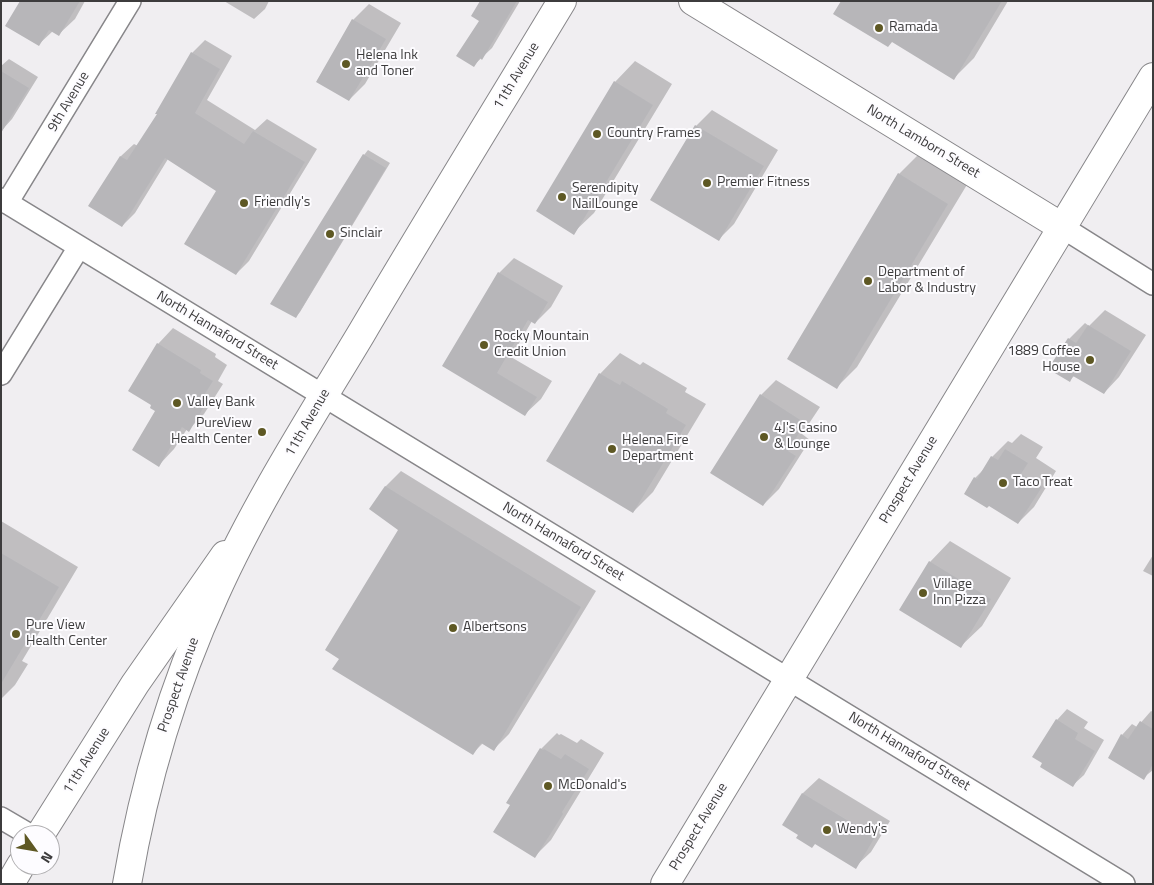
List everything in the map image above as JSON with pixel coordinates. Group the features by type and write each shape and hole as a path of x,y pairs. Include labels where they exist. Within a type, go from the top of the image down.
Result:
{"main road":[{"name":"11th Avenue","path":"46,825 135,684 264,498 562,1"},
{"name":"North Lamborn Street","path":"693,1 1062,227"},
{"name":"Prospect Avenue","path":"665,884 1153,77"},
{"name":"Prospect Avenue","path":"127,884 151,772 175,693 215,593 264,498"}],"street":[{"name":"9th Avenue","path":"4,201 130,1"},
{"name":"North Hannaford Street","path":"4,201 1124,884"},
{"name":"North Lamborn Street","path":"1062,227 1153,284"},
{"path":"1,374 80,247"},
{"path":"1,818 13,825"}],"building":[{"path":"20,1 80,1 59,36 49,30 39,46 5,26"},
{"path":"480,1 517,1 482,60 480,58 474,67 456,56 479,21 471,16"},
{"path":"841,1 1002,1 954,80 892,42 888,47 833,14"},
{"name":"Helena Ink and Toner","path":"352,19 386,39 349,101 316,82"},
{"path":"191,52 220,69 195,113 244,144 253,131 305,162 236,275 184,244 216,191 165,158 122,227 88,206 120,156 127,160 157,114 155,114"},
{"path":"1,71 29,88 1,133"},
{"path":"614,81 653,105 574,235 536,211"},
{"name":"Premier Fitness","path":"695,125 764,166 719,241 650,200"},
{"name":"Sinclair","path":"363,154 386,168 296,318 270,304"},
{"name":"Department of Labor & Industry","path":"898,173 948,204 837,389 787,359"},
{"name":"Rocky Mountain Credit Union","path":"498,272 548,302 535,324 528,320 497,373 537,397 525,416 442,366"},
{"name":"1889 Coffee House","path":"1088,325 1131,351 1104,394 1073,376 1070,382 1048,369 1068,338 1076,343"},
{"name":"Valley Bank","path":"157,343 201,370 200,373 213,381 203,397 208,400 189,432 182,427 159,467 132,450 155,411 150,408 151,405 128,391"},
{"name":"Helena Fire Department","path":"599,373 620,385 622,381 668,409 666,413 686,425 633,513 546,461"},
{"name":"4J's Casino & Lounge","path":"760,394 805,423 788,451 796,456 763,506 710,473"},
{"name":"Taco Treat","path":"1005,449 1028,463 1021,474 1042,487 1018,524 989,506 987,508 964,494 974,477 977,479 991,456 998,460"},
{"name":"Albertsons","path":"385,486 581,607 494,751 481,743 473,755 332,669 339,659 325,650 398,530 369,509"},
{"name":"Pure View Health Center","path":"1,553 59,587 1,684"},
{"path":"929,561 991,599 961,648 899,610"},
{"path":"1056,719 1078,733 1075,739 1095,751 1073,787 1040,767 1042,763 1032,757"},
{"path":"1140,721 1153,729 1153,764 1144,780 1108,758 1121,734 1128,739"},
{"name":"McDonald's","path":"540,748 561,759 565,754 589,769 535,858 493,832 510,805 506,803"},
{"name":"Wendy's","path":"802,793 875,837 856,869 815,844 812,848 796,838 798,835 782,825"}],"place":[{"name":"Ramada","path":"879,28"},
{"name":"Helena Ink and Toner","path":"346,64"},
{"name":"Country Frames","path":"597,134"},
{"name":"Premier Fitness","path":"707,183"},
{"name":"Serendipity NailLounge","path":"562,197"},
{"name":"Friendly's","path":"244,203"},
{"name":"Sinclair","path":"330,234"},
{"name":"Department of Labor & Industry","path":"868,281"},
{"name":"Rocky Mountain Credit Union","path":"484,345"},
{"name":"1889 Coffee House","path":"1090,360"},
{"name":"Valley Bank","path":"177,403"},
{"name":"PureView Health Center","path":"262,432"},
{"name":"4J's Casino & Lounge","path":"764,437"},
{"name":"Helena Fire Department","path":"612,449"},
{"name":"Taco Treat","path":"1003,483"},
{"name":"Village Inn Pizza","path":"923,593"},
{"name":"Albertsons","path":"453,628"},
{"name":"Pure View Health Center","path":"16,634"},
{"name":"McDonald's","path":"548,786"},
{"name":"Wendy's","path":"827,830"}]}
